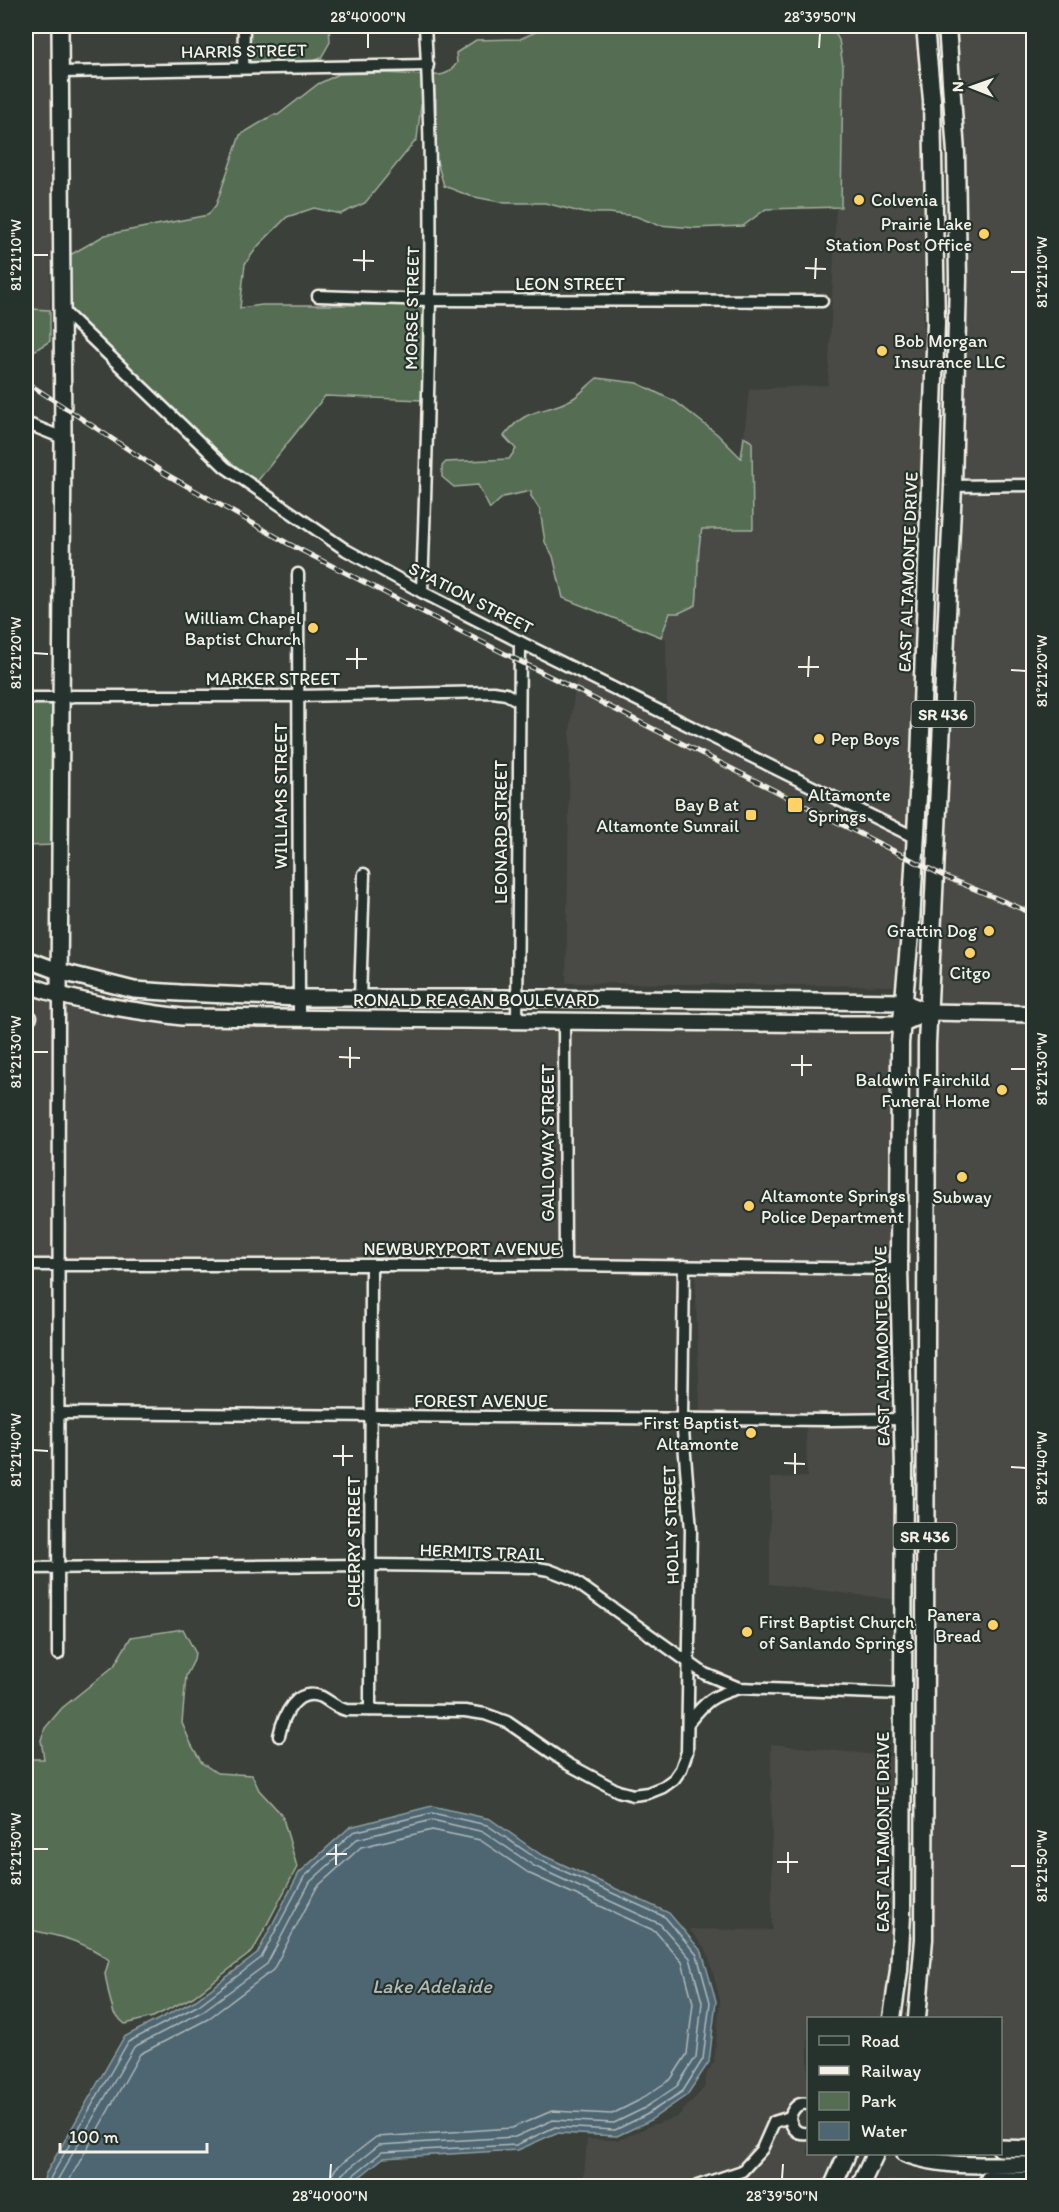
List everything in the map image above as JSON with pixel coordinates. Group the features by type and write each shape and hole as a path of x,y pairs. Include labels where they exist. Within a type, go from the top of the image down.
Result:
{"main road":[{"path":"59,996 63,438 60,26"},
{"name":"EAST ALTAMONTE DRIVE","path":"892,2017 901,1953 903,1849 904,1469 899,1269 902,1024 916,838 922,715 932,489 936,323 932,100 925,26"},
{"path":"933,26 935,62 939,76 951,81"},
{"name":"SR 436","path":"917,2017 923,1964 928,1012 953,486 957,323 956,165 947,26"},
{"path":"933,408 939,418 941,468 947,481 953,486"},
{"path":"932,489 938,500 940,513 938,570 941,581 948,586"},
{"path":"924,665 944,696"},
{"path":"922,715 942,743"},
{"name":"RONALD REAGAN BOULEVARD","path":"26,959 58,971 134,990 180,993 360,999 516,998 903,1002 928,1012 1034,1014"},
{"name":"RONALD REAGAN BOULEVARD","path":"26,984 59,996 114,1008 182,1017 902,1024 928,1012"},
{"path":"899,1269 916,1278 926,1293"},
{"path":"904,1469 911,1486 925,1498"},
{"path":"903,1669 910,1683 924,1697"},
{"path":"903,1694 915,1705 924,1719"},
{"path":"903,1849 912,1864 924,1868"},
{"path":"1002,2148 1034,2149"},
{"path":"833,2187 847,2155"},
{"path":"860,2187 875,2155"},
{"path":"909,2155 945,2163 1034,2165"}],"street":[{"path":"243,67 244,26"},
{"name":"MORSE STREET","path":"422,592 429,300 430,130 425,26"},
{"name":"HARRIS STREET","path":"61,72 428,65"},
{"name":"LEON STREET","path":"318,296 429,300 822,301"},
{"name":"STATION STREET","path":"63,310 206,448 243,480 346,550 520,642 916,838"},
{"path":"936,323 957,323"},
{"path":"26,423 63,438"},
{"path":"953,486 1034,485"},
{"name":"WILLIAMS STREET","path":"298,574 299,1019"},
{"name":"LEONARD STREET","path":"517,1022 520,642"},
{"name":"MARKER STREET","path":"26,698 493,692 506,694 519,701"},
{"path":"360,999 364,874"},
{"path":"58,1654 59,996"},
{"name":"GALLOWAY STREET","path":"564,1020 565,1266"},
{"name":"NEWBURYPORT AVENUE","path":"26,1265 684,1266 899,1269"},
{"name":"CHERRY STREET","path":"370,1710 371,1266"},
{"name":"HOLLY STREET","path":"370,1710 465,1711 485,1714 507,1722 568,1764 618,1791 633,1795 648,1793 663,1787 674,1779 681,1769 687,1752 688,1723 691,1530 682,1418 684,1266"},
{"name":"FOREST AVENUE","path":"59,1413 903,1419"},
{"name":"HERMITS TRAIL","path":"26,1568 371,1565 549,1570 570,1578 705,1674 739,1688 903,1694"},
{"path":"688,1723 703,1704 717,1694 739,1688"},
{"path":"279,1736 282,1720 289,1708 300,1698 313,1695 335,1707 346,1710 370,1710"},
{"path":"807,2104 795,2107 790,2117 793,2128 798,2132 807,2133"},
{"path":"697,2187 742,2171 762,2149 774,2122 790,2117"},
{"path":"982,2187 987,2177 1034,2178"}],"shaded area":[{"path":"26,26 53,26 50,310 26,310"},
{"path":"831,26 916,26 923,142 923,414 908,828 667,709 666,639 661,637 669,613 696,605 699,542 702,529 752,443 744,437 749,389 828,385 836,207 841,206 843,66 839,40"},
{"path":"954,26 1033,26 1033,480 959,481 964,176"},
{"path":"1033,490 1033,1008 939,1006 959,491"},
{"path":"576,676 907,839 901,986 566,983 570,732"},
{"path":"26,993 53,1003 54,1261 26,1260 26,1022 37,1021 37,1012 26,1012"},
{"path":"64,1006 138,1020 198,1026 302,1026 459,1031 558,1029 559,1261 65,1261"},
{"path":"939,1016 1033,1019 1033,2140 1002,2139 1002,2017 924,2017 934,1948 935,1493 933,1427 936,1093"},
{"path":"900,1028 900,1263 571,1261 570,1029"},
{"path":"695,1271 900,1273 899,1416 700,1413"},
{"path":"806,1425 899,1426 898,1600 770,1584 770,1478 807,1477"},
{"path":"771,1744 897,1757 893,1952 883,2017 807,2017 807,2099 797,2099 790,2104 785,2113 769,2120 757,2146 738,2167 686,2186 583,2186 587,2139 619,2140 649,2126 677,2117 704,2088 707,2073 714,2062 720,2000 707,1951 689,1929 772,1930"},
{"path":"785,2124 794,2136 807,2138 807,2155 840,2155 827,2186 715,2186 746,2174 767,2152 778,2126"},
{"path":"981,2177 976,2186 871,2186 889,2180"}],"green space":[{"path":"249,26 329,26 330,42 321,58 311,62 249,62"},
{"path":"549,26 831,26 839,40 843,66 841,207 766,209 743,226 695,228 658,225 635,216 584,213 545,203 505,203 470,196 444,186 436,158 434,75 450,71 457,63 456,53 476,40 520,39"},
{"path":"339,74 422,75 424,104 421,105 417,139 365,203 341,214 314,208 287,217 258,246 245,264 240,308 262,305 424,305 422,400 325,396 256,483 229,463 70,309 70,255 105,235 208,215 216,205 240,135 273,115 278,115 318,84"},
{"path":"26,310 50,310 50,341 26,356"},
{"path":"597,378 637,383 676,402 717,434 741,458 744,437 752,442 753,529 702,529 696,605 679,613 670,613 661,637 563,598 553,556 545,542 540,510 531,496 531,491 503,497 490,509 478,485 454,487 442,477 442,466 446,462 509,459 516,449 504,436 513,426 528,415 572,399"},
{"path":"26,702 48,703 55,708 54,845 26,846"},
{"path":"183,1629 195,1652 194,1660 186,1676 182,1723 192,1746 202,1763 217,1773 252,1775 259,1790 282,1815 297,1867 253,1951 193,1997 153,2017 125,2024 114,2014 109,1995 105,1974 109,1960 80,1943 26,1929 26,1759 44,1759 41,1740 45,1728 62,1708 114,1666 131,1637"}],"water":[{"name":"Lake Adelaide","path":"432,1806 490,1819 540,1854 669,1913 702,1952 716,2001 709,2062 687,2095 649,2121 617,2136 556,2133 518,2150 383,2158 348,2186 43,2186 45,2175 124,2037 196,2000 257,1954 299,1873 350,1827"}],"railway":[{"path":"26,382 164,473 289,544 946,877 1034,914"}],"place":[{"name":"Colvenia","path":"859,200"},
{"name":"Prairie Lake Station Post Office","path":"984,234"},
{"name":"Bob Morgan Insurance LLC","path":"882,351"},
{"name":"William Chapel Baptist Church","path":"313,628"},
{"name":"Pep Boys","path":"819,739"},
{"name":"Altamonte Springs","path":"795,805"},
{"name":"Bay B at Altamonte Sunrail","path":"751,815"},
{"name":"Grattin Dog","path":"989,931"},
{"name":"Citgo","path":"970,953"},
{"name":"Baldwin Fairchild Funeral Home","path":"1002,1090"},
{"name":"Subway","path":"962,1177"},
{"name":"Altamonte Springs Police Department","path":"749,1206"},
{"name":"First Baptist Altamonte","path":"751,1433"},
{"name":"Panera Bread","path":"993,1625"},
{"name":"First Baptist Church of Sanlando Springs","path":"747,1632"}]}
